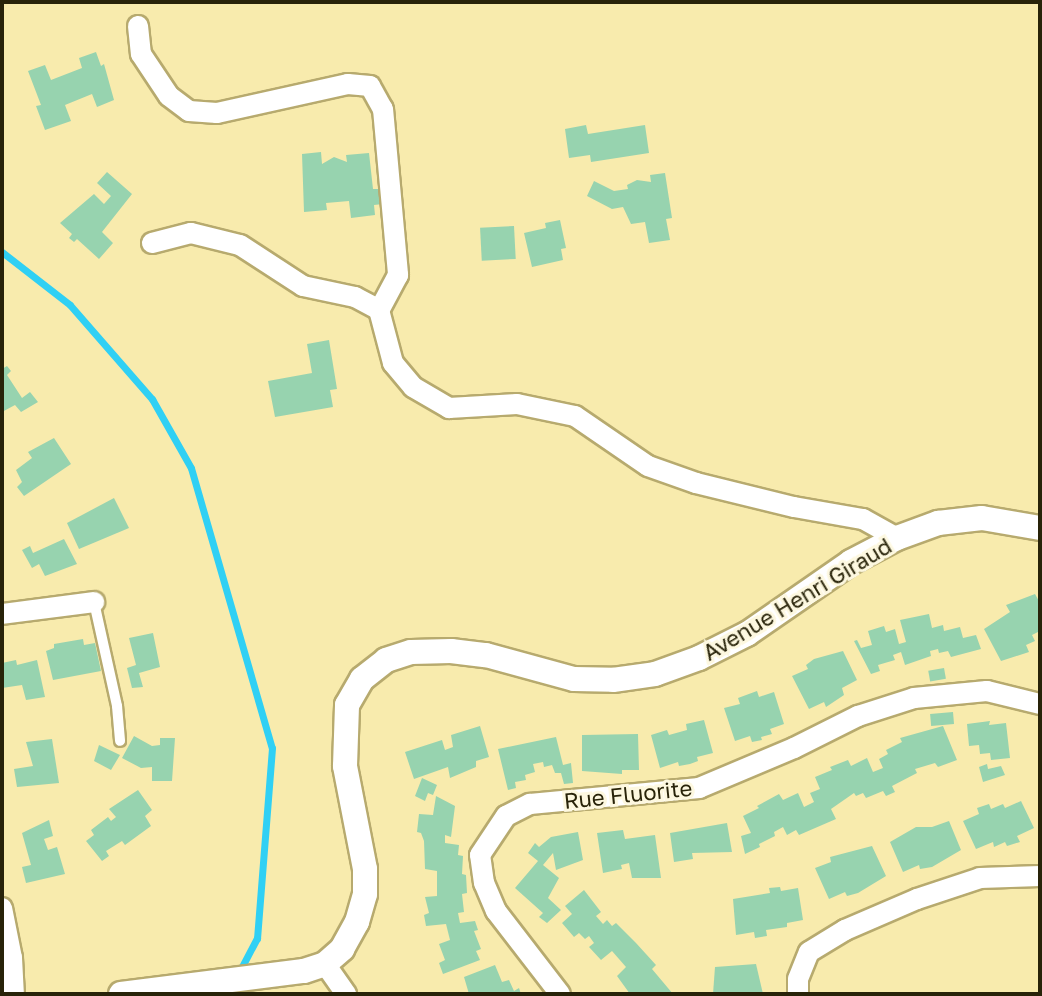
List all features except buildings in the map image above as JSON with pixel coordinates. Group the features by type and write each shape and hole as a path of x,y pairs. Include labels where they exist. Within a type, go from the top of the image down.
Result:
{"street":[{"path":"138,26 141,54 169,96 189,111 217,113 348,84 370,86 383,109 398,275 379,310 393,363 413,387 449,408 517,404 575,416 648,466 752,497 863,519 897,538"},
{"path":"152,243 191,233 240,245 303,286 355,297 379,310"},
{"name":"Avenue Henri Giraud","path":"314,967 342,949 357,922 365,894 365,869 345,766 345,729 347,705 372,668 398,654 451,651 486,655 574,679 613,680 655,674 699,658 747,634 851,562 897,538 938,523 982,518 1040,528"},
{"path":"2,614 94,602"},
{"name":"Rue Fluorite","path":"560,994 496,911 484,883 480,855 506,816 530,804 699,788 794,748 858,716 914,698 987,691 1040,704"},
{"path":"798,994 798,979 809,952 845,930 917,899 980,878 1040,876"},
{"path":"2,908 19,992"},
{"path":"127,992 314,967 346,994"}],"lane":[{"path":"94,602 117,706 120,741"}],"waterway":[{"path":"2,252 70,305 152,399 191,468 272,748 257,938 238,974"}]}
